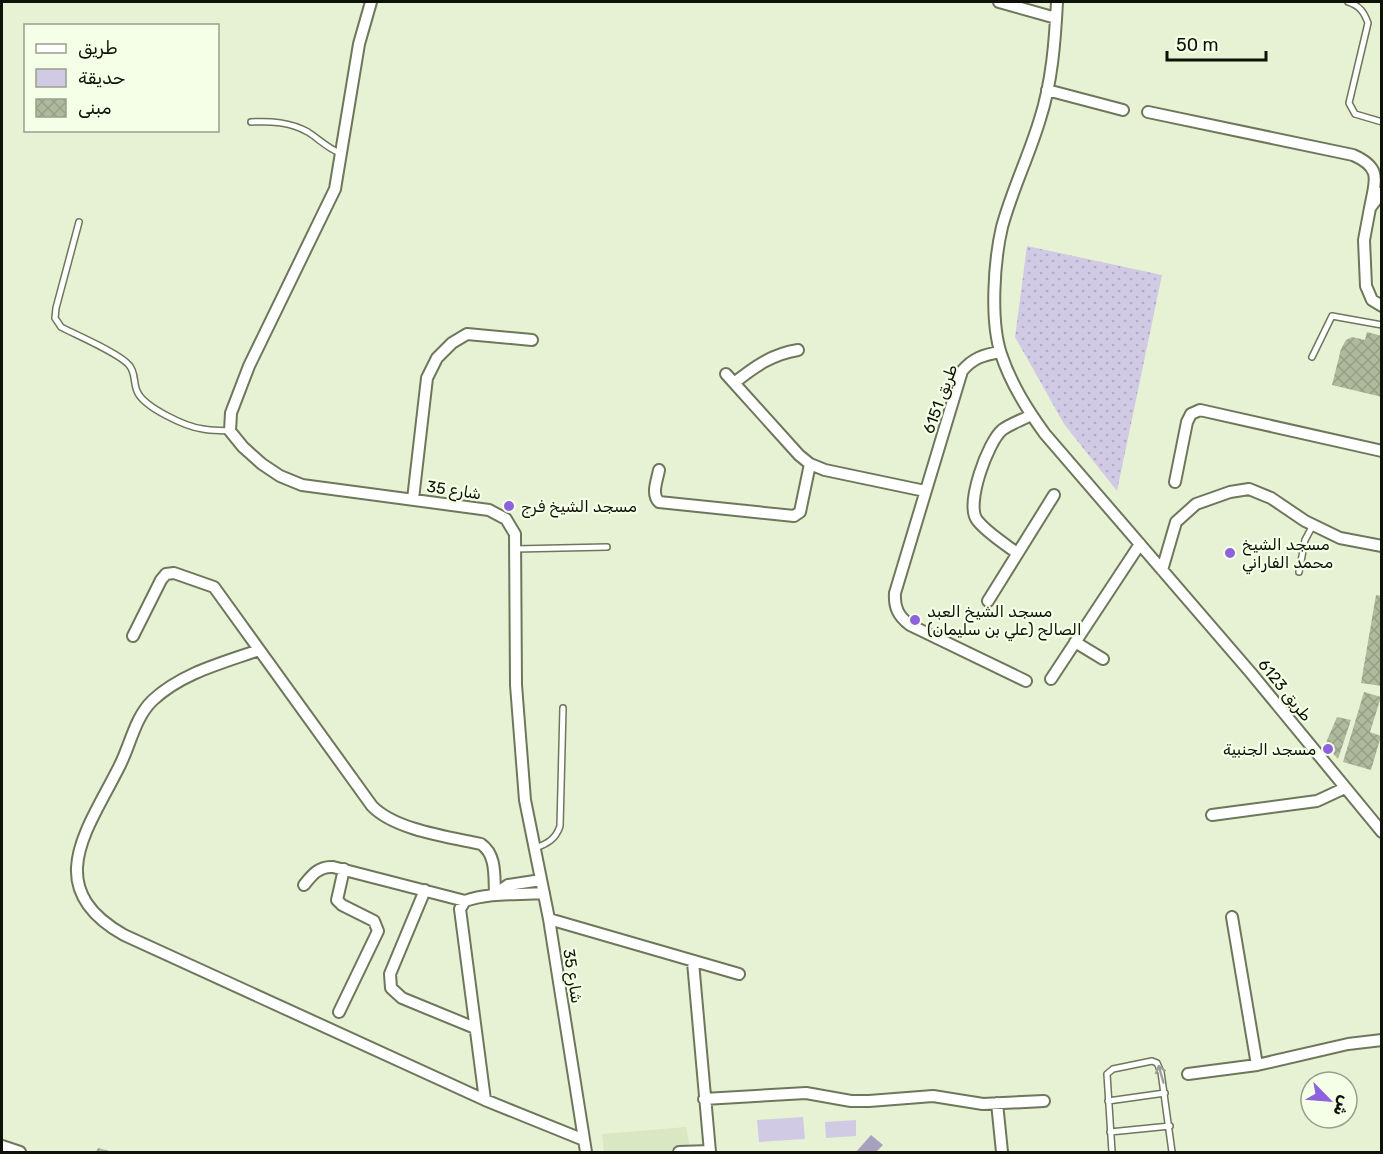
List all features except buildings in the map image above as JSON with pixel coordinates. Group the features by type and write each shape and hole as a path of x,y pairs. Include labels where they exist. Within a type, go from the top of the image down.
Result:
{"street":[{"path":"230,431 231,413 249,366 335,189 359,44 371,2"},
{"path":"999,2 1056,18"},
{"path":"1000,352 995,315 995,271 1002,228 1041,117 1047,90 1057,2"},
{"path":"1047,90 1123,110"},
{"path":"1148,112 1365,161 1375,170 1376,179 1364,240 1366,286 1372,300 1382,306"},
{"path":"1370,208 1382,192"},
{"path":"413,499 427,378 438,358 452,343 467,334 532,340"},
{"path":"734,383 767,359 782,352 798,350"},
{"name":"طريق 6123","path":"1000,352 1011,381 1045,434 1251,673 1382,832"},
{"name":"طريق 6151","path":"1000,352 981,355 962,371 894,602 897,611 910,625 1026,681"},
{"path":"726,374 799,455 810,464 825,470 925,491"},
{"path":"1175,482 1187,422 1191,414 1200,410 1382,451"},
{"path":"1017,553 977,521 973,511 973,500 984,465 1001,431 1031,415"},
{"name":"شارع 35","path":"230,431 261,464 280,476 303,485 489,510 506,519 515,534 519,731 525,800 549,919 586,1152"},
{"path":"659,470 654,492 659,502 794,516 800,512 810,464"},
{"path":"1162,570 1176,522 1196,504 1230,492 1249,489 1271,498 1312,525 1341,538 1382,546"},
{"path":"988,601 1054,495"},
{"path":"1050,679 1140,544"},
{"path":"133,636 163,576 170,573 214,586 372,806 384,817 399,824 481,844 488,849 493,862 495,894"},
{"path":"1075,642 1103,659"},
{"path":"259,650 191,674 163,692 150,703 140,717 122,762 80,843 76,868 80,889 90,909 105,925 124,936 486,1100 584,1140"},
{"path":"1212,815 1317,801 1345,788"},
{"path":"304,885 321,868 333,867 465,901 495,894 511,896 544,893"},
{"path":"339,1012 378,931 374,921 342,905 337,900 344,869"},
{"path":"495,894 508,885 541,880"},
{"path":"425,890 390,974 391,988 402,998 475,1028"},
{"path":"465,901 459,913 486,1100"},
{"path":"1232,917 1257,1065"},
{"path":"549,919 740,974"},
{"path":"679,1152 710,1152 693,962"},
{"path":"1188,1074 1257,1065 1348,1044 1382,1040"},
{"path":"704,1099 806,1093 851,1101 933,1096 983,1104 1044,1101"},
{"path":"998,1103 1002,1152"},
{"path":"2,1146 20,1152"}],"lane":[{"path":"1348,2 1356,4 1364,12 1368,23 1348,104 1355,114 1382,122"},
{"path":"251,122 278,122 306,131 332,150 342,154"},
{"path":"79,222 55,318 61,327 122,358 130,366 137,391 145,403 170,417 201,429 230,431"},
{"path":"1312,357 1332,316 1382,325"},
{"path":"1299,572 1305,540 1312,525"},
{"path":"515,549 607,547"},
{"path":"535,848 548,843 558,833 560,826 562,708"},
{"path":"1112,1152 1106,1078 1110,1071 1147,1062 1157,1063 1160,1067 1172,1152"},
{"path":"1108,1101 1165,1093"},
{"path":"1110,1132 1170,1126"}],"shaded area":[{"path":"686,1127 691,1152 604,1152 602,1134"},
{"path":"871,1135 883,1145 876,1152 856,1152"}],"green space":[{"path":"1027,246 1162,275 1117,491 1064,424 1015,337"},
{"path":"803,1117 805,1139 759,1142 757,1120"},
{"path":"856,1120 856,1136 826,1138 825,1122"}],"place":[{"name":"مسجد الشيخ فرج","path":"509,506"},
{"name":"مسجد الشيخ محمد الفاراني","path":"1230,553"},
{"name":"مسجد الشيخ العبد الصالح (علي بن سليمان)","path":"915,620"},
{"name":"مسجد الجنبية","path":"1328,749"}]}
